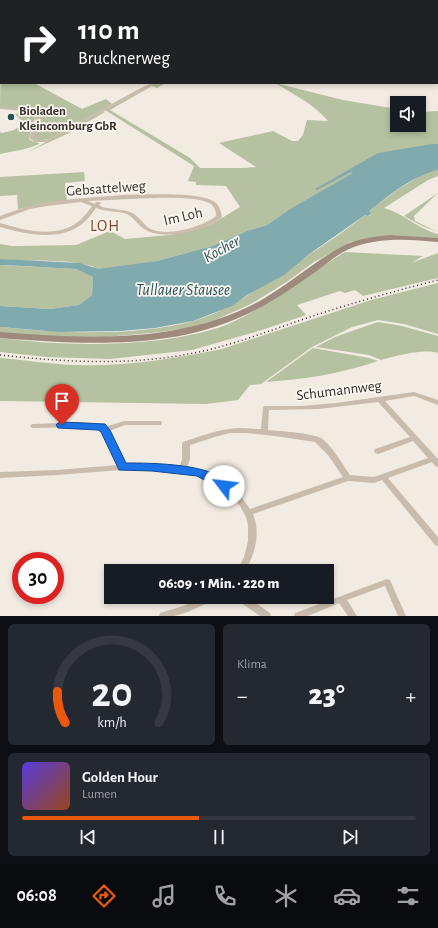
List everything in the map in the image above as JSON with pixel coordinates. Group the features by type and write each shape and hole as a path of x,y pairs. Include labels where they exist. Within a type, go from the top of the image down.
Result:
{"street":[{"path":"0,108 25,110 33,113 36,116 37,123 31,138 36,141 47,141 153,84"},
{"name":"Gebsattelweg","path":"0,218 32,208 102,199 183,196 204,200 214,204"},
{"path":"0,225 30,231 59,233 78,225 102,199"},
{"name":"Im Loh","path":"83,201 96,206 128,213 149,230 160,234 171,234 192,229 216,220 219,217 217,207 214,204"},
{"path":"0,335 47,339 89,340 175,333 222,321 261,304 345,248 360,242 374,238 394,236 438,240"},
{"name":"Schumannweg","path":"264,432 266,408 296,409 340,406 414,394 438,403"},
{"path":"248,513 348,478 374,480 436,461 380,400"},
{"path":"105,430 124,423 159,422"},
{"path":"34,426 96,426 105,430 122,467"},
{"path":"182,470 186,459 186,444 231,431 264,432 275,436 303,436 317,440 328,451 348,478"},
{"path":"378,451 415,438"},
{"path":"0,475 122,467 152,467 198,472 216,480 232,492 248,513 252,522 252,541 250,553 244,564"},
{"path":"384,478 438,543"},
{"path":"298,616 387,582 402,616"},
{"path":"341,599 354,616"},
{"path":"163,616 196,604"},
{"path":"250,604 268,616"}],"green space":[{"path":"0,84 36,84 82,109 106,99 112,104 49,139 36,141 32,138 37,123 41,120 35,113 37,111 0,108"},
{"path":"154,84 164,84 157,88 152,86 110,110 190,158 200,168 256,167 219,143 273,131 292,141 298,141 303,135 307,120 328,121 310,104 277,84 343,100 390,108 390,132 426,132 426,112 438,111 438,169 430,172 438,170 438,176 428,180 384,208 398,213 424,229 438,234 438,239 392,235 351,242 314,262 288,281 251,304 215,320 188,328 83,339 0,333 0,327 47,331 122,332 170,326 205,317 229,307 335,238 365,215 369,216 372,213 369,211 397,190 425,173 287,211 267,225 247,231 212,246 157,261 90,274 93,277 92,295 79,305 50,309 0,306 0,265 76,269 85,273 94,267 60,261 0,259 0,244 12,246 76,245 110,231 125,239 170,235 198,229 212,224 240,207 226,186 196,185 196,182 188,181 194,166 105,110"},
{"path":"102,111 105,112 69,133 28,152"},
{"path":"27,112 35,117 29,139 39,144 0,154 0,132 11,131 17,128 22,121 15,114"},
{"path":"84,172 85,181 65,183 67,201 18,209 17,195 0,196 0,177"},
{"path":"438,193 414,216 415,221 438,232 422,226 404,216"},
{"path":"345,252 423,256 411,263 438,253 438,278 363,296 355,290 345,293 340,291 297,305 306,315 262,330 192,350 110,359 47,357 0,352 0,338 40,342 101,344 161,340 209,331 251,313"},
{"path":"438,283 438,334 404,324 378,320 352,327 312,347 261,384 250,385 238,400 206,404 0,401 0,358 64,364 110,365 148,362 185,356 222,349 371,300"},
{"path":"378,322 402,326 438,336 438,353 426,351 381,360 369,355 316,347 335,337"},
{"path":"313,348 378,361 323,375 266,382"}],"water":[{"name":"Tullauer Stausee","path":"438,144 438,170 410,181 369,211 372,213 368,216 365,215 308,255 284,275 247,295 232,306 193,321 155,328 121,331 59,332 0,327 0,306 50,309 79,305 92,295 93,277 76,269 0,265 0,259 80,263 98,269 157,261 212,246 247,231 267,225 287,211 353,173 351,172 317,190 315,189 378,153"}],"railway":[{"path":"0,355 97,362 146,360 194,353 238,342 358,302 438,280"}],"place":[{"name":"Bioladen Kleincomburg GbR","path":"11,117"}],"district":[{"name":"LOH","path":"105,225"}],"route":[{"path":"62,425 101,427 105,430 122,467 152,467 198,472 216,480 224,486"}],"water label":[{"name":"Kocher","path":"221,248"}]}
